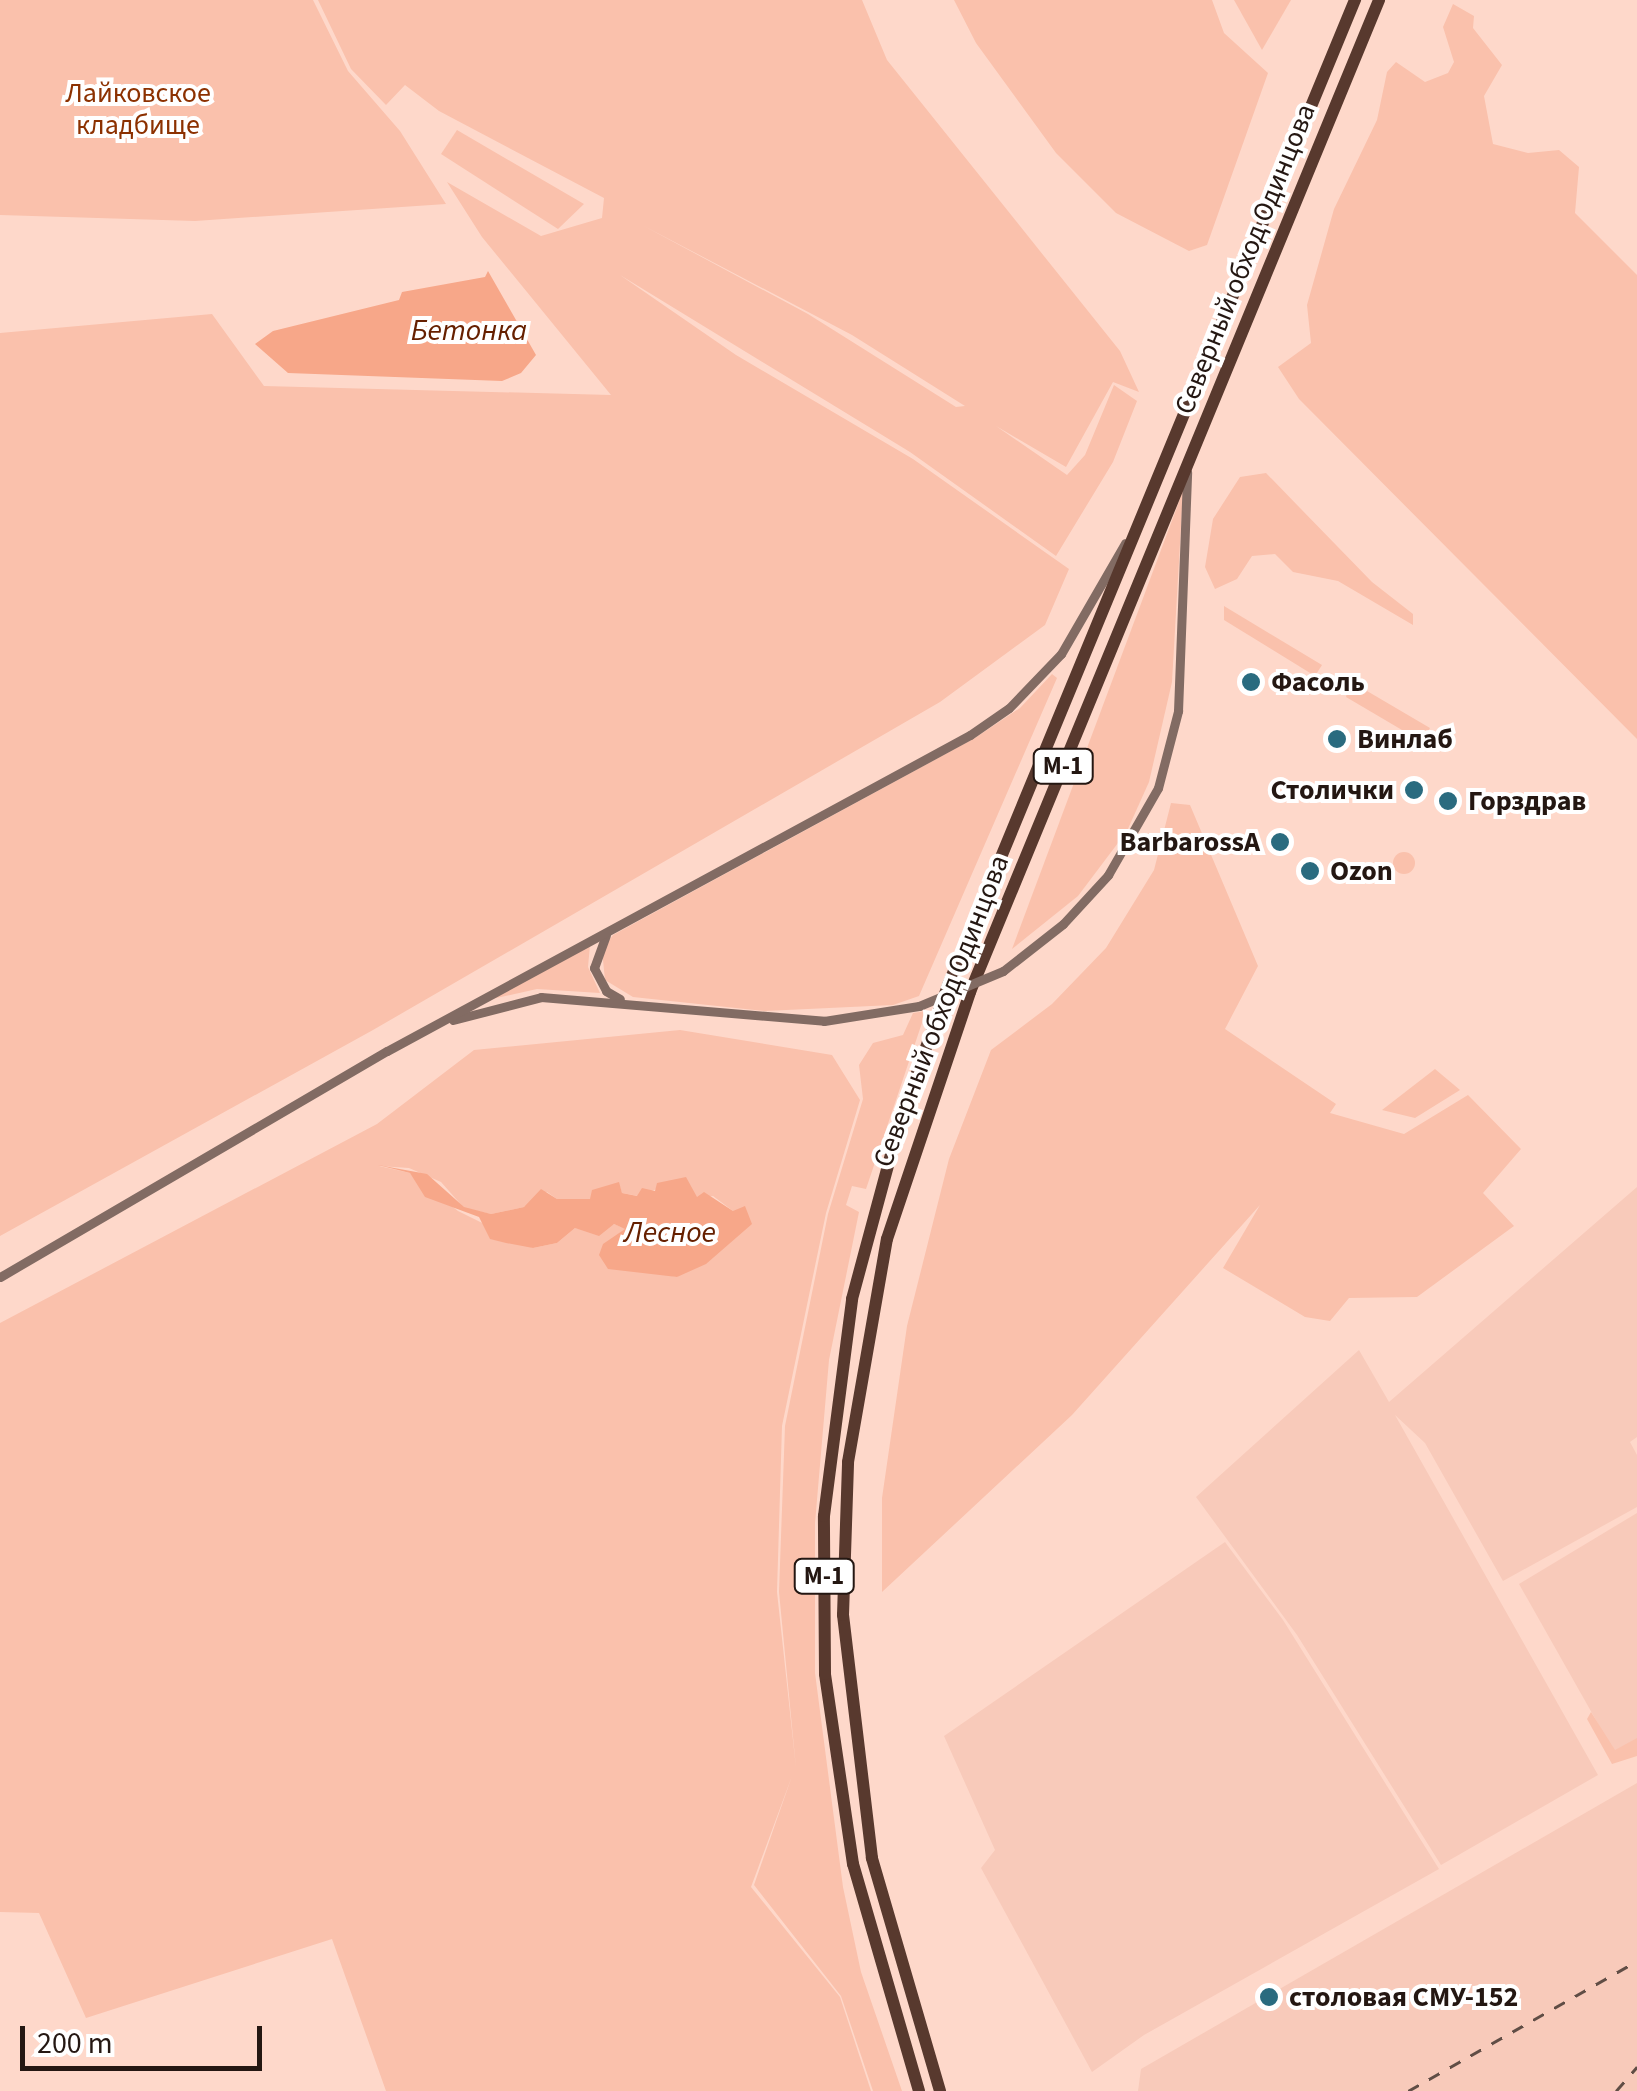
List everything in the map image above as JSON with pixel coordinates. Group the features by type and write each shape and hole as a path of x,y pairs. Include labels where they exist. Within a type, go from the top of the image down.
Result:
{"highway":[{"name":"Северный обход Одинцова","path":"919,2091 853,1864 825,1674 824,1516 840,1359 869,1228 920,1062 1354,0"},
{"name":"Северный обход Одинцова","path":"940,2091 872,1858 850,1700 844,1515 864,1360 886,1240 919,1126 1379,0"}],"main road":[{"name":"М-1","path":"387,1050 510,1002 572,997 824,1022 919,1006 1003,971 1063,924 1108,875 1158,788 1178,711 1187,464"},
{"name":"М-1","path":"0,1277 387,1050 1009,708 1061,654 1152,492"},
{"path":"620,924 599,943 594,968 606,991 631,1003"}],"shaded area":[{"path":"1637,1187 1637,1437 1630,1442 1637,1455 1637,1507 1503,1581 1425,1443 1395,1415 1598,1775 1441,1865 1297,1635 1196,1497 1359,1350 1389,1402"},
{"path":"1637,1513 1637,1739 1614,1752 1519,1584"},
{"path":"1225,1542 1283,1620 1439,1869 1144,2035 1092,2072 981,1868 995,1850 944,1736"},
{"path":"1637,1783 1637,2091 1138,2091 1141,2069"}],"green space":[{"name":"Лайковское кладбище","path":"0,0 313,0 348,71 400,131 446,204 195,221 0,215"},
{"path":"318,0 862,0 887,60 1120,351 1139,392 1113,382 1066,467 996,426 1067,475 1085,455 1114,385 1137,401 1113,462 1056,556 910,452 620,275 736,355 913,459 1069,569 1045,625 940,702 373,1030 0,1236 0,333 212,314 264,386 611,395 482,237 447,182 541,236 602,218 604,198 439,111 405,85 386,105 351,69","holes":["642,225 852,335 965,406 956,407 808,314"]},
{"path":"954,0 1212,0 1224,33 1268,73 1207,245 1189,251 1116,213 1056,153 976,43"},
{"path":"1234,0 1291,0 1262,50"},
{"path":"1453,4 1474,16 1473,28 1502,65 1484,96 1493,144 1528,153 1559,150 1579,167 1575,213 1637,275 1637,739 1299,399 1278,367 1311,343 1307,305 1334,209 1377,120 1387,72 1396,62 1425,82 1448,73 1454,62 1443,27"},
{"path":"457,130 584,204 558,229 441,154"},
{"path":"1266,473 1372,582 1413,614 1413,625 1338,581 1293,572 1275,554 1252,556 1237,579 1215,589 1205,567 1213,519 1240,477"},
{"path":"1183,491 1172,682 1149,782 1127,831 1078,896 1012,949"},
{"path":"1224,606 1322,665 1315,676 1224,620"},
{"path":"1052,674 1057,678 919,996 893,1005 765,1011 633,997 605,980 602,950 613,935 975,738 1020,708"},
{"path":"1350,681 1430,728 1425,737 1419,740 1346,697"},
{"path":"1171,803 1190,805 1258,966 1225,1029 1336,1104 1330,1113 1404,1134 1468,1095 1521,1149 1483,1193 1514,1226 1417,1297 1349,1298 1330,1321 1305,1317 1223,1268 1260,1205 1072,1415 882,1592 882,1498 907,1326 949,1159 991,1050 1052,1004 1106,948 1154,870"},
{"path":"1400,852 1408,852 1415,863 1408,874 1400,874 1393,867 1393,859"},
{"path":"590,945 588,967 600,993 537,989 487,1000"},
{"path":"926,1011 866,1189 852,1186 846,1205 859,1212 829,1360 815,1523 815,1673 843,1887 861,1972 902,2091 873,2091 841,1996 754,1885 792,1776 751,1887 840,1997 871,2091 386,2091 332,1939 86,2018 39,1913 0,1912 0,1323 377,1124 474,1050 680,1030 832,1055 860,1100 826,1213 782,1426 777,1592 796,1768 779,1592 785,1426 828,1214 863,1099 859,1065 873,1043 903,1035 913,1013","holes":["379,1166 409,1168 441,1182 464,1208 491,1214 524,1207 547,1192 557,1199 591,1199 620,1187 622,1193 638,1196 681,1180 697,1198 713,1196 733,1211 677,1277 646,1271 617,1240 626,1229 614,1224 602,1231 575,1228 557,1243 533,1248 458,1211 410,1173"]},
{"path":"1435,1069 1460,1090 1415,1118 1382,1110"},
{"path":"1591,1712 1615,1750 1637,1738 1637,1756 1612,1764 1587,1719"}],"water":[{"name":"Бетонка","path":"488,271 536,355 521,373 502,381 288,373 255,344 273,331 399,300 402,292 485,277"},
{"name":"Лесное","path":"378,1165 427,1174 464,1207 491,1214 524,1207 541,1189 557,1199 590,1199 592,1190 619,1182 622,1193 637,1196 642,1188 655,1191 657,1183 686,1177 697,1197 704,1192 733,1211 745,1206 752,1224 706,1264 677,1277 608,1269 599,1255 603,1244 625,1229 614,1224 599,1236 575,1228 557,1243 533,1248 490,1239 479,1217 425,1197 410,1173"}],"railway":[{"path":"1408,2091 1637,1961"},
{"path":"1616,2091 1637,2067"}],"place":[{"name":"Фасоль","path":"1251,682"},
{"name":"Винлаб","path":"1337,739"},
{"name":"Столички","path":"1414,790"},
{"name":"Горздрав","path":"1448,801"},
{"name":"BarbarossA","path":"1280,842"},
{"name":"Ozon","path":"1310,871"},
{"name":"столовая СМУ-152","path":"1269,1997"}]}
